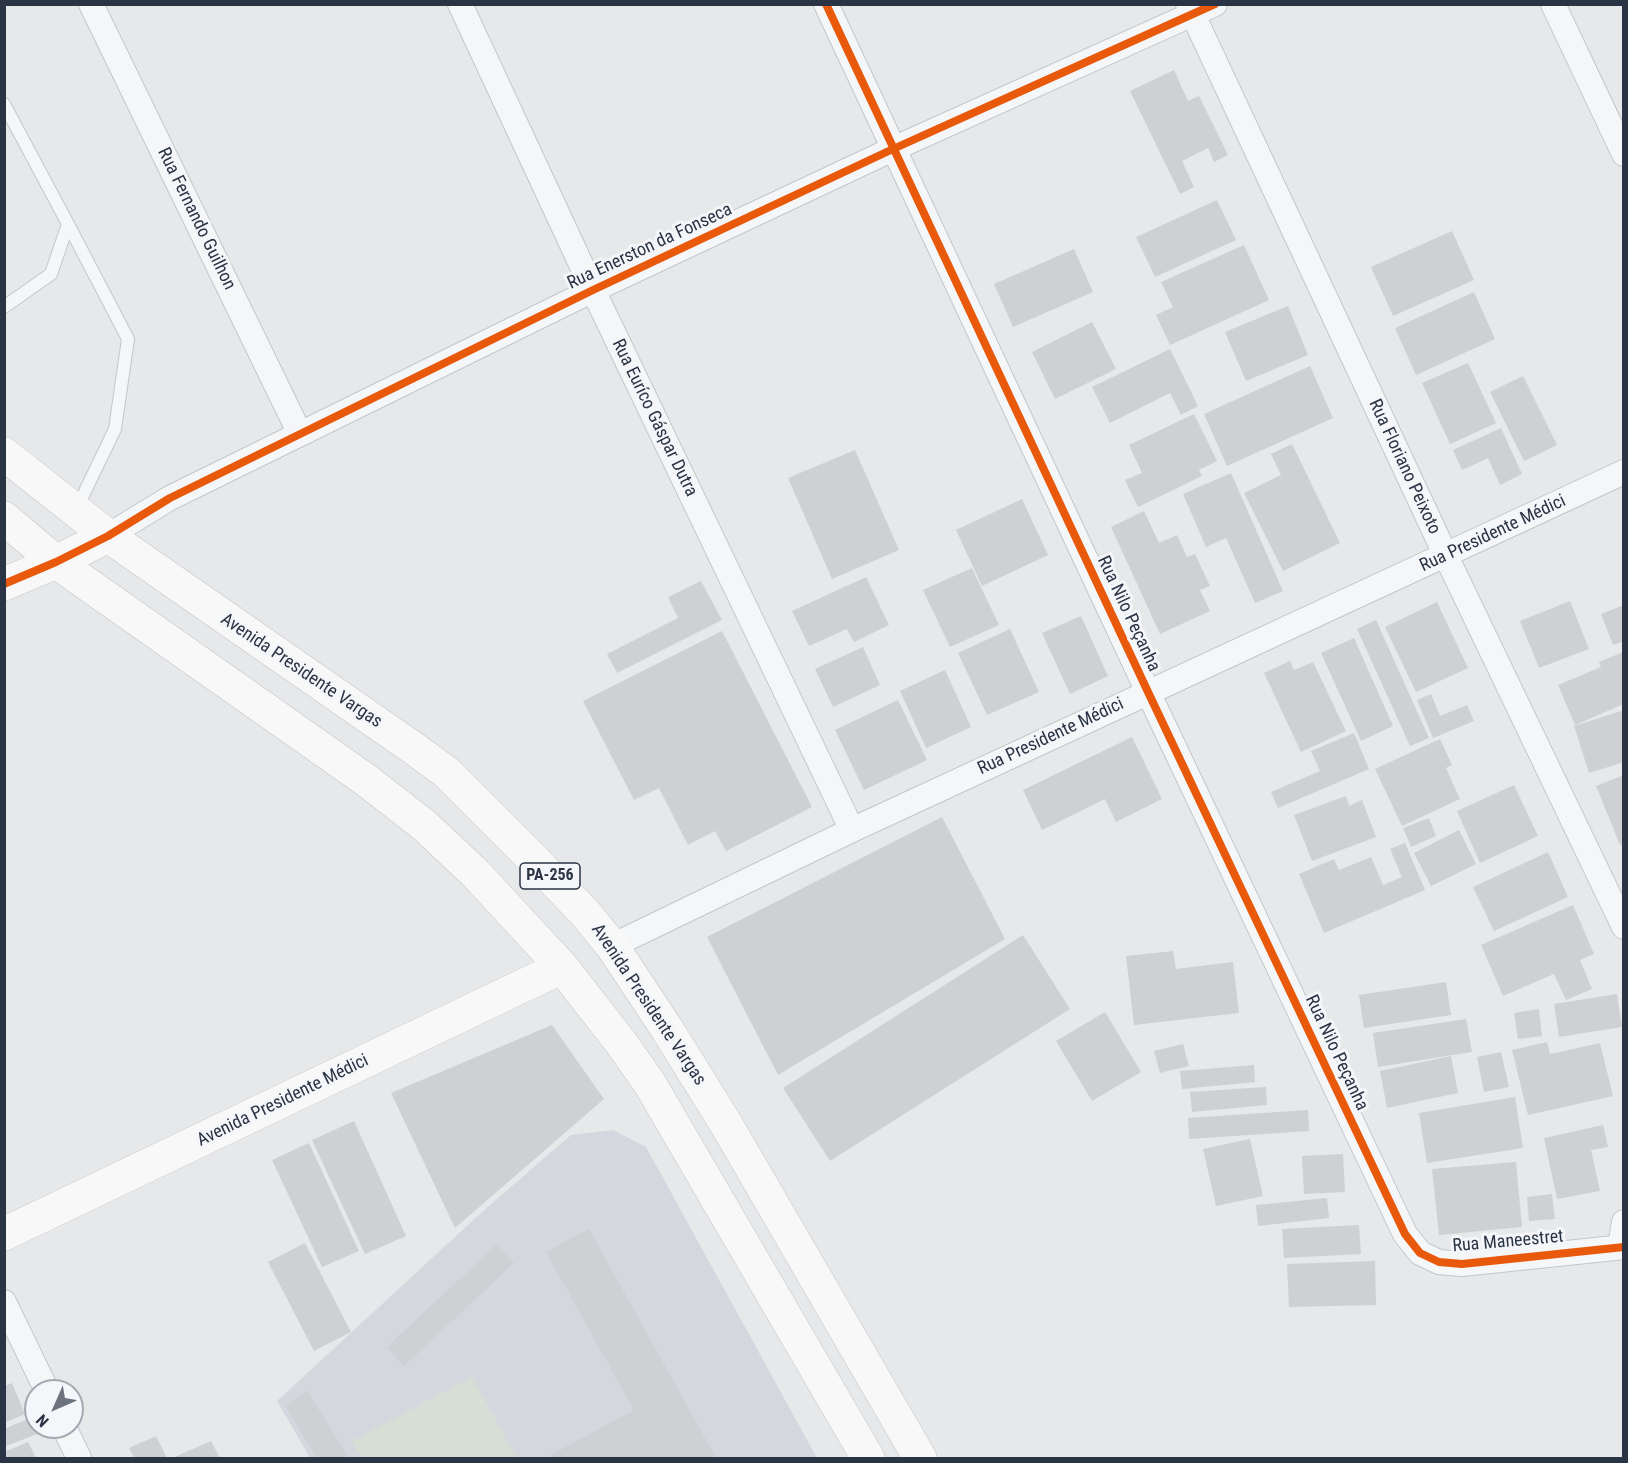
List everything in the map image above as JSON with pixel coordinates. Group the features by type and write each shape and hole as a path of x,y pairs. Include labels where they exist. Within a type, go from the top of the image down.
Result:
{"main road":[{"name":"Avenida Presidente Vargas","path":"4,454 108,536 446,772 585,913 612,946 726,1124 920,1458"},
{"name":"PA-256","path":"4,518 56,562 366,780 425,826 476,874 562,967 650,1084 868,1458"},
{"path":"4,584 56,562 108,536"},
{"name":"Avenida Presidente Médici","path":"4,1234 562,967"}],"street":[{"name":"Rua Fernando Guilhon","path":"91,4 300,434"},
{"name":"Rua Euríco Gáspar Dutra","path":"460,4 593,290 852,830"},
{"name":"Rua Nilo Peçanha","path":"826,4 892,149 1405,1234"},
{"name":"Rua Enerston da Fonseca","path":"108,536 170,498 593,290 1190,10 1215,4"},
{"path":"1553,4 1623,154"},
{"name":"Rua Floriano Peixoto","path":"1190,10 1623,927"},
{"name":"Rua Presidente Médici","path":"612,946 852,830 1623,472"},
{"path":"1622,1247 1623,1222"},
{"name":"Rua Maneestret","path":"1405,1234 1420,1253 1439,1262 1462,1264 1622,1247"},
{"path":"4,1302 41,1379"},
{"path":"70,1439 79,1458"}],"lane":[{"path":"4,104 128,339 115,429 76,511"},
{"path":"4,307 51,274 68,224"}],"shaded area":[{"path":"613,1130 646,1147 817,1458 310,1458 277,1401 482,1212 571,1135"},
{"path":"472,1377 517,1458 362,1458 352,1441"}],"building":[{"path":"1174,70 1188,101 1199,96 1228,155 1214,162 1208,148 1182,161 1194,187 1180,194 1130,91"},
{"path":"1217,200 1236,240 1155,277 1136,237"},
{"path":"1452,231 1474,280 1393,316 1371,267"},
{"path":"1244,245 1269,300 1170,345 1156,315 1173,307 1161,282"},
{"path":"1074,249 1093,292 1013,327 994,284"},
{"path":"1474,292 1495,339 1416,375 1395,328"},
{"path":"1288,306 1308,355 1246,381 1225,332"},
{"path":"1092,322 1116,369 1055,399 1032,352"},
{"path":"1170,349 1198,406 1181,415 1170,393 1110,423 1092,387"},
{"path":"1468,363 1496,423 1450,444 1422,383"},
{"path":"1310,366 1333,418 1227,466 1204,414"},
{"path":"1523,376 1557,445 1524,461 1490,392"},
{"path":"1194,414 1217,461 1199,470 1202,476 1138,507 1125,480 1142,473 1129,445"},
{"path":"1501,428 1522,474 1500,485 1488,458 1462,470 1453,450"},
{"path":"1292,444 1340,543 1283,571 1244,493 1281,475 1271,454"},
{"path":"855,450 899,550 832,579 788,478"},
{"path":"1231,473 1283,591 1255,603 1226,538 1206,547 1183,494"},
{"path":"1022,499 1048,555 982,586 956,530"},
{"path":"1144,511 1159,543 1177,535 1187,557 1195,554 1210,586 1200,590 1210,611 1160,634 1111,527"},
{"path":"972,568 999,625 950,647 923,590"},
{"path":"866,577 889,625 854,642 847,629 809,646 792,611"},
{"path":"701,581 722,620 617,673 607,654 678,618 668,597"},
{"path":"1570,601 1589,649 1539,668 1520,621"},
{"path":"1437,602 1468,668 1416,692 1385,627"},
{"path":"1624,605 1624,641 1613,645 1601,614"},
{"path":"1081,616 1108,676 1070,694 1042,633"},
{"path":"1376,620 1429,738 1410,746 1357,629"},
{"path":"1010,629 1039,692 987,715 958,653"},
{"path":"722,631 812,807 726,851 715,831 688,845 659,788 634,800 583,701"},
{"path":"1354,638 1393,726 1361,741 1321,653"},
{"path":"863,647 880,685 833,707 815,669"},
{"path":"1623,652 1624,704 1575,725 1558,685 1601,667 1599,662"},
{"path":"1290,661 1294,670 1313,662 1346,731 1301,752 1264,673"},
{"path":"945,670 971,727 926,748 900,691"},
{"path":"1431,694 1440,716 1467,705 1474,721 1433,738 1417,700"},
{"path":"898,700 927,760 864,790 835,730"},
{"path":"1624,710 1624,762 1589,773 1574,726"},
{"path":"1354,733 1369,769 1278,808 1271,792 1320,771 1311,751"},
{"path":"1132,737 1162,799 1116,822 1105,799 1042,830 1023,790"},
{"path":"1440,739 1452,765 1446,768 1460,799 1402,826 1375,769"},
{"path":"1624,775 1624,843 1620,845 1596,786"},
{"path":"1514,785 1538,836 1480,863 1457,811"},
{"path":"1346,796 1349,806 1362,800 1376,837 1312,861 1294,815"},
{"path":"942,817 1005,939 778,1075 707,937"},
{"path":"1429,818 1436,836 1411,847 1403,828"},
{"path":"1459,830 1476,864 1431,886 1414,853"},
{"path":"1405,843 1425,890 1324,933 1299,874 1334,859 1339,870 1371,857 1383,885 1402,877 1390,849"},
{"path":"1548,852 1568,897 1494,931 1473,887"},
{"path":"1573,905 1594,954 1580,960 1592,989 1566,1000 1554,974 1503,996 1481,945"},
{"path":"1023,935 1070,1009 830,1161 783,1088"},
{"path":"1173,951 1176,969 1233,962 1239,1013 1134,1025 1126,956"},
{"path":"1446,982 1451,1015 1364,1028 1359,995"},
{"path":"1617,994 1622,1027 1559,1037 1554,1004"},
{"path":"1539,1009 1542,1036 1518,1039 1514,1013"},
{"path":"1105,1012 1141,1072 1092,1101 1056,1041"},
{"path":"1466,1019 1472,1052 1378,1067 1373,1033"},
{"path":"552,1025 604,1099 455,1228 391,1093"},
{"path":"1547,1042 1550,1054 1600,1043 1613,1096 1528,1115 1512,1050"},
{"path":"1183,1044 1189,1066 1160,1073 1154,1051"},
{"path":"1501,1052 1509,1087 1484,1092 1477,1057"},
{"path":"1451,1056 1458,1093 1387,1108 1380,1071"},
{"path":"1254,1065 1255,1082 1182,1089 1180,1071"},
{"path":"1266,1087 1267,1105 1192,1112 1190,1092"},
{"path":"1515,1097 1523,1148 1427,1163 1419,1113"},
{"path":"1308,1110 1309,1131 1189,1139 1188,1118"},
{"path":"354,1121 406,1236 365,1254 312,1140"},
{"path":"1603,1125 1608,1147 1591,1150 1600,1191 1557,1199 1544,1138"},
{"path":"1250,1139 1263,1196 1216,1206 1203,1149"},
{"path":"309,1143 359,1251 322,1267 272,1160"},
{"path":"1343,1154 1345,1192 1304,1194 1302,1156"},
{"path":"1516,1162 1522,1227 1439,1235 1432,1169"},
{"path":"1552,1194 1555,1219 1529,1221 1527,1197"},
{"path":"1327,1198 1329,1218 1258,1226 1256,1205"},
{"path":"1359,1225 1361,1254 1284,1258 1282,1229"},
{"path":"589,1229 716,1458 553,1458 551,1455 634,1410 546,1252"},
{"path":"305,1243 351,1332 314,1351 268,1262"},
{"path":"496,1245 514,1263 404,1366 387,1347"},
{"path":"1375,1261 1376,1305 1289,1307 1287,1264"},
{"path":"12,1383 24,1414 4,1423 4,1386"},
{"path":"307,1391 349,1458 317,1458 285,1405"},
{"path":"24,1421 24,1439 4,1447 4,1429"},
{"path":"156,1436 167,1458 134,1458 129,1448"},
{"path":"211,1441 220,1458 172,1458"},
{"path":"28,1442 36,1458 4,1458 4,1452"}],"cycle path":[{"path":"826,4 1405,1234 1420,1253 1439,1262 1462,1264 1624,1247"},
{"path":"4,584 56,562 108,536 170,498 593,290 893,149 1215,4"}]}
